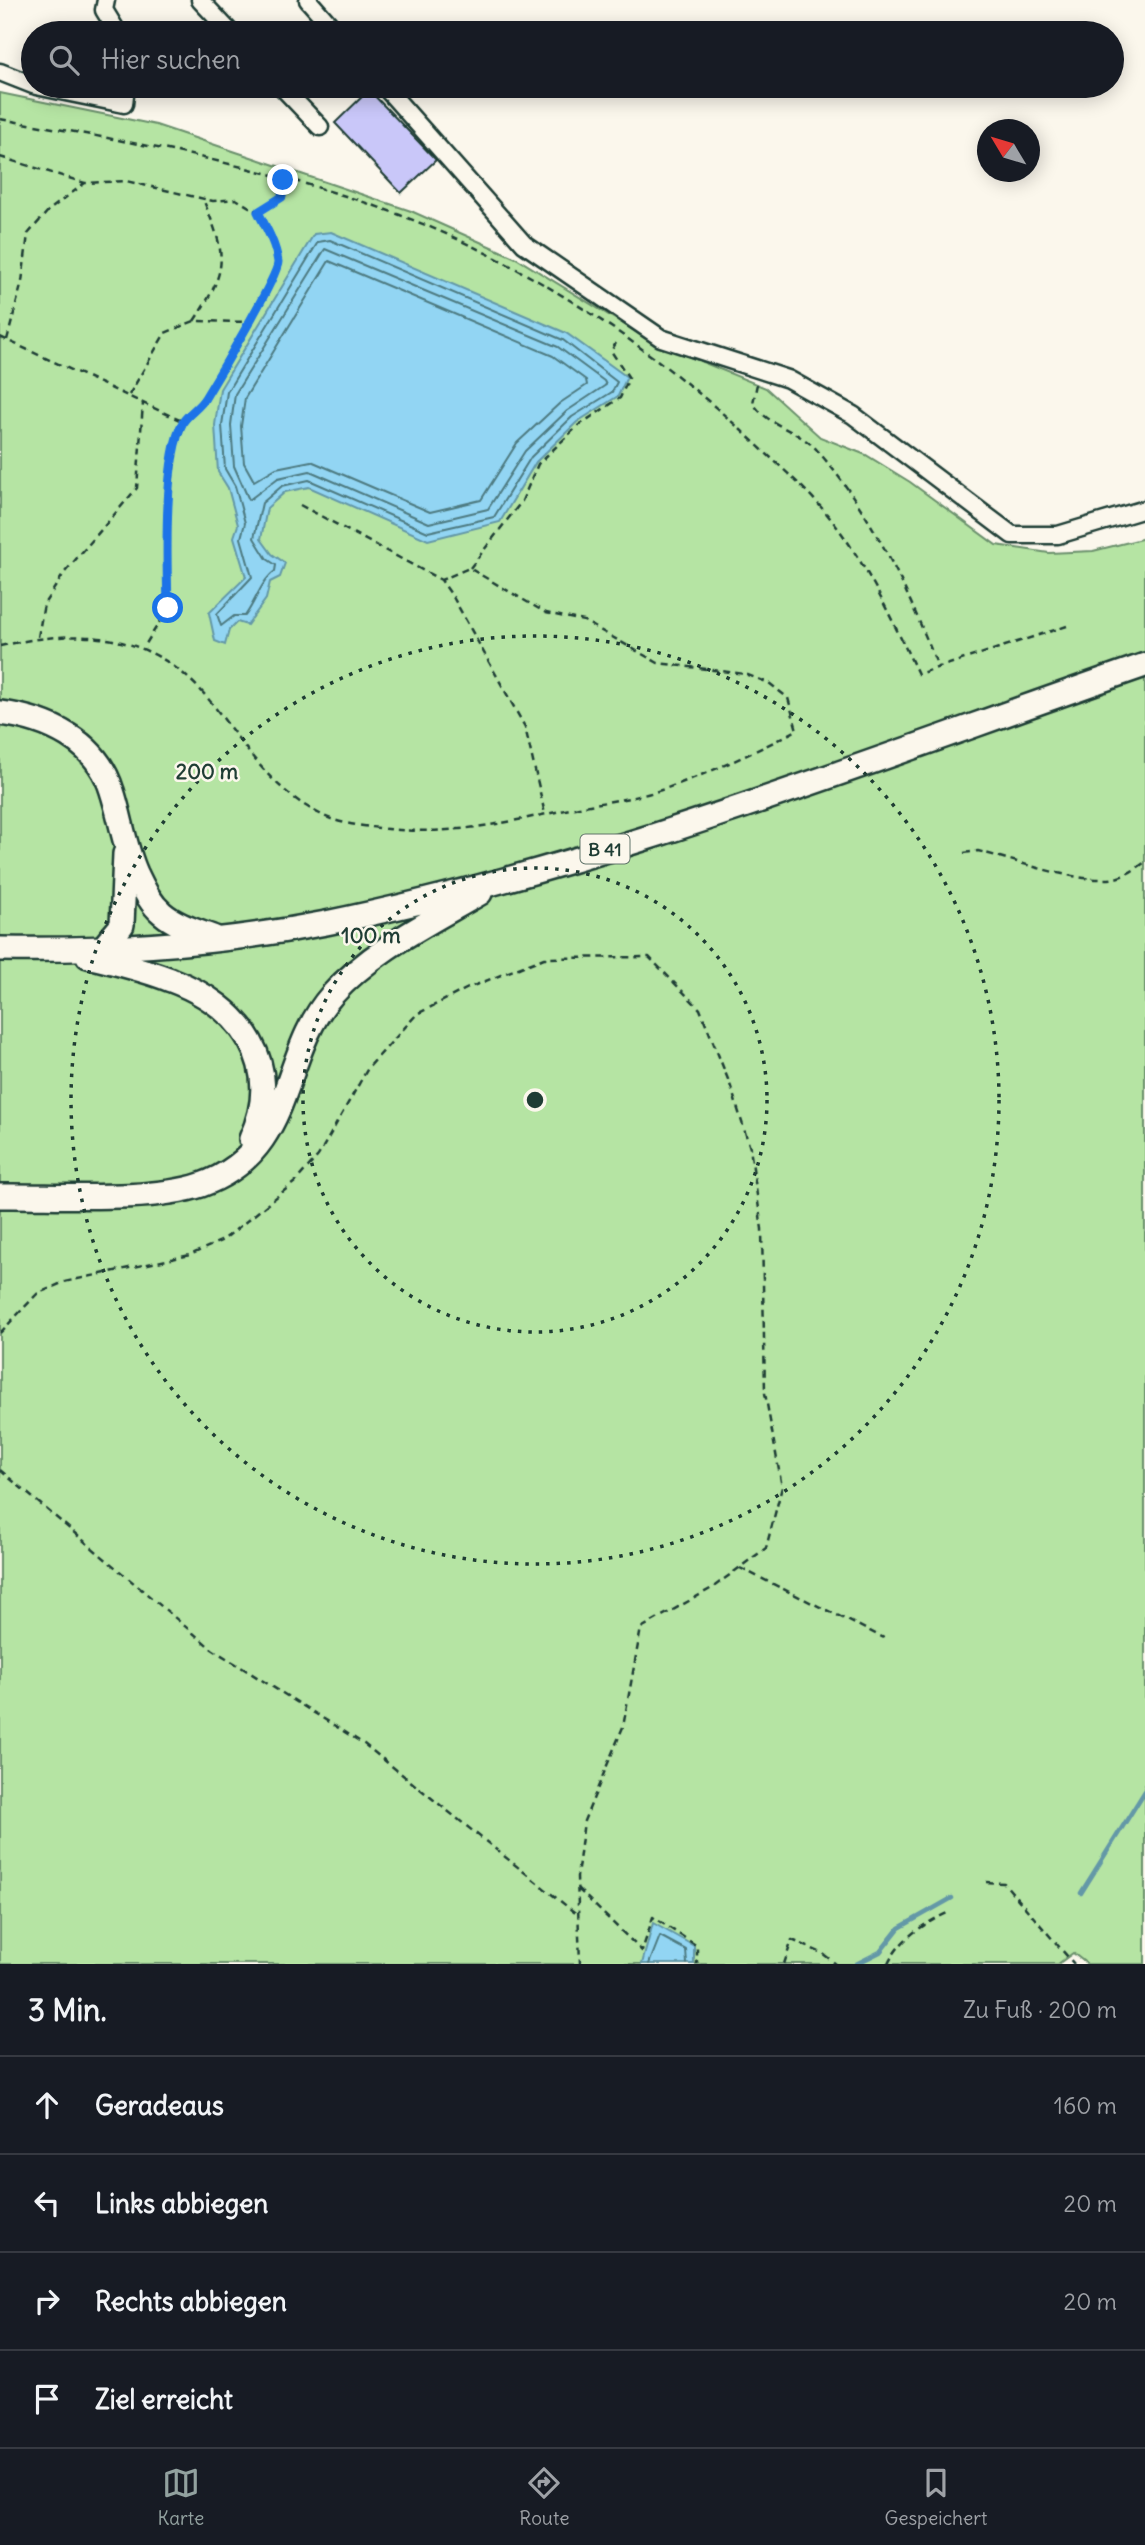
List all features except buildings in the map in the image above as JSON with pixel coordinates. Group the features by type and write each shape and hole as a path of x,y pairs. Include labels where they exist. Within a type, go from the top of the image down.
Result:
{"highway":[{"name":"B 41","path":"0,949 102,949 218,939 325,923 508,878 702,818 1145,665"},
{"path":"0,713 50,725 93,755 111,787 125,849 142,886 162,913 177,923 218,939"},
{"path":"102,949 122,925 125,849"},
{"path":"0,1196 180,1190 219,1177 257,1145 282,1106 307,1034 331,996 405,936 508,878"},
{"path":"68,950 171,979 218,1004 245,1032 261,1067 263,1096 256,1129 240,1160"}],"lane":[{"path":"106,0 104,10 111,21"},
{"path":"200,0 220,21"},
{"path":"308,0 327,21"},
{"path":"0,72 21,80"},
{"path":"96,98 124,104 125,98"},
{"path":"292,98 320,127"},
{"path":"395,98 524,244 661,338 788,379 853,415 1012,535 1058,535 1145,509"}],"path":[{"path":"0,119 108,137 283,180 399,215 463,242 619,332 709,401 825,512 867,571 918,674 1067,626"},
{"path":"0,157 85,183 126,181 203,200 236,198 258,212 268,231 279,264 266,295 204,401 184,422 177,443 167,513 168,608 144,647"},
{"path":"258,212 282,197 283,180"},
{"path":"6,340 22,282 28,234 48,211 85,183"},
{"path":"194,321 215,289 223,260 203,200"},
{"path":"128,396 166,333 194,321 249,322"},
{"path":"0,337 184,422"},
{"path":"441,580 470,568 522,501 538,464 579,425 620,398 629,378 611,351 615,343"},
{"path":"759,369 753,403 766,418 792,430 816,448 862,506 914,606 938,667"},
{"path":"38,638 44,604 65,572 138,488 143,403"},
{"path":"300,505 441,580 525,727 545,814"},
{"path":"0,646 38,638 80,635 115,639 144,647 172,664 215,707 270,777 297,802 323,816 359,826 406,832 453,832 664,789 732,764 797,730 788,698 769,682 745,674 658,663 584,621 546,612 470,568"},
{"path":"964,853 978,851 1088,878 1108,879 1130,873 1145,862"},
{"path":"0,1334 37,1294 64,1282 190,1255 223,1240 295,1182 318,1156 368,1068 417,1014 468,988 544,958 649,957 700,1009 731,1087 750,1148 762,1228 765,1393 782,1487 766,1548 740,1568 641,1628 623,1727 584,1821 578,1888 580,1964"},
{"path":"0,1470 212,1649 364,1744 579,1916"},
{"path":"740,1568 884,1638"},
{"path":"986,1882 1004,1883 1074,1964"},
{"path":"578,1888 642,1951 653,1917 697,1946 697,1964"},
{"path":"888,1964 894,1952 919,1927 949,1912"},
{"path":"784,1964 792,1940 822,1952 836,1964"}],"green space":[{"path":"0,93 156,125 411,211 516,258 651,341 766,388 820,437 866,455 910,482 996,545 1049,553 1093,551 1145,538 1145,1964 1087,1964 1073,1953 1058,1964 0,1964"}],"water":[{"path":"331,232 566,333 627,377 618,396 577,422 536,462 500,522 428,540 309,487 285,492 267,508 261,539 272,554 285,563 280,577 270,582 266,599 247,625 237,622 229,630 225,645 215,641 209,613 246,577 234,537 238,525 228,488 218,472 215,425 220,389 314,234"},
{"path":"653,1923 694,1946 694,1964 642,1964"}],"waterway":[{"path":"1081,1893 1145,1791"},
{"path":"856,1964 880,1952 899,1928 952,1898"}],"route":[{"path":"168,608 167,513 177,443 184,422 204,401 222,365 266,295 279,264 268,231 258,212 282,197 283,180"}]}
